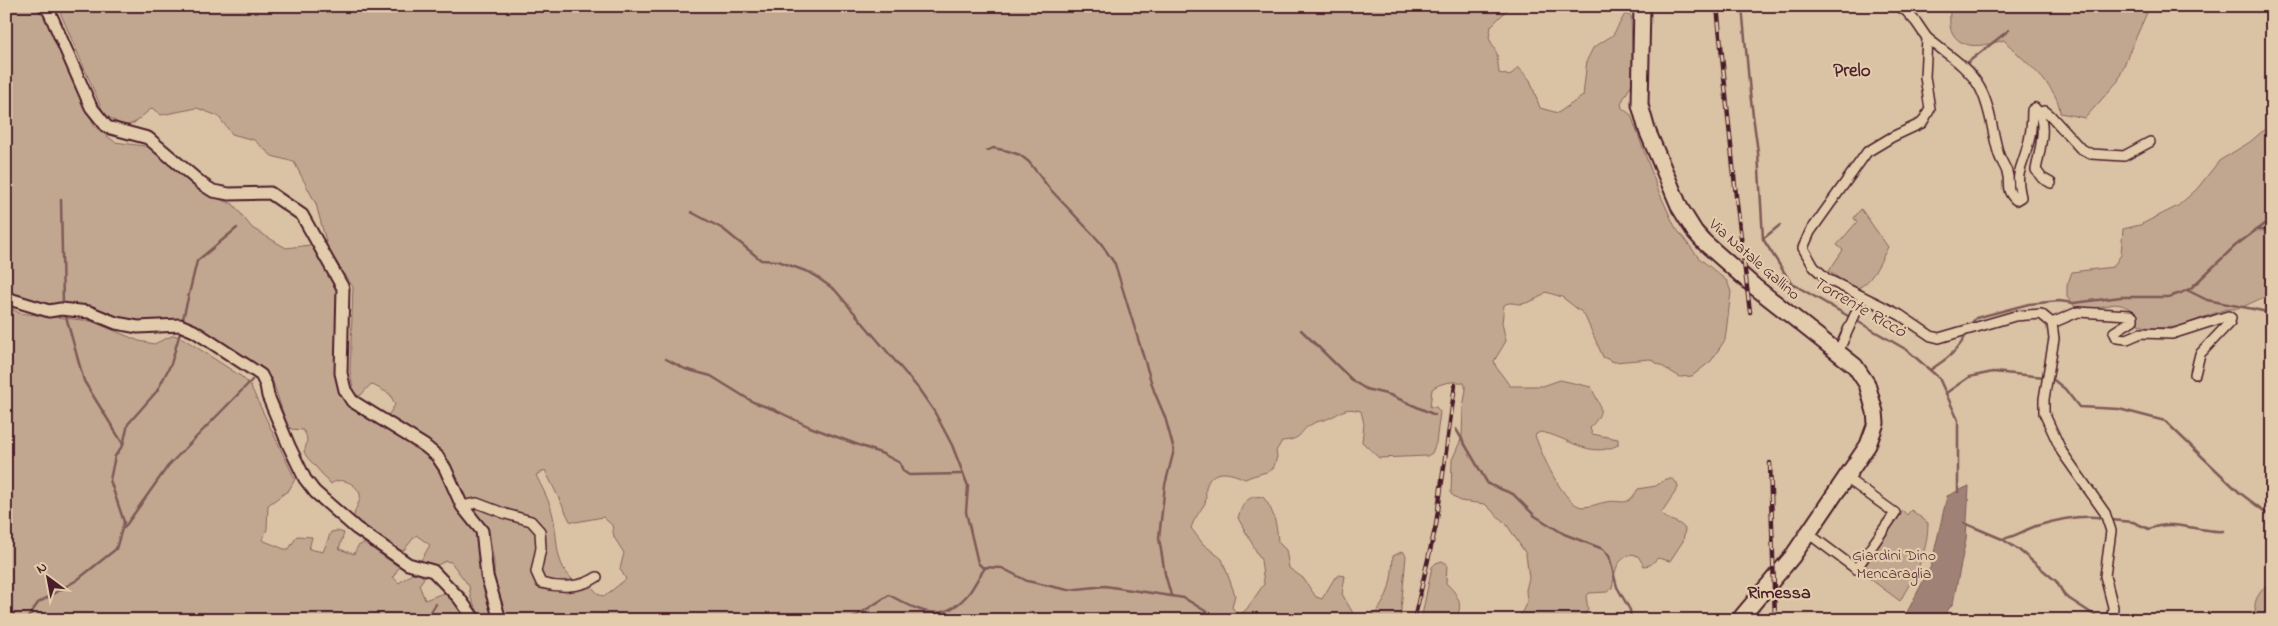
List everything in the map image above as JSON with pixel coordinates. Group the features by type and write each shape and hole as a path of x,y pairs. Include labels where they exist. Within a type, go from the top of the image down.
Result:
{"main road":[{"name":"Via Natale Gallino","path":"1642,6 1640,105 1647,130 1680,208 1695,232 1705,243 1755,287 1855,366 1867,384 1873,401 1876,423 1868,445 1845,476 1809,534 1780,573 1739,620"}],"street":[{"path":"44,6 50,11 90,106 107,127 148,138 202,184 213,191 229,194 270,193 302,214 343,288 341,373 345,390 352,401 425,446 437,456 445,468 462,506 482,531 487,576 500,620"},
{"path":"1898,6 1916,22 1927,38 1966,70 1980,88 1992,124 1999,155 2008,174 2007,187 2016,200 2020,197 2017,181 2019,168 2027,150 2032,129 2032,110 2035,108 2040,112 2045,111 2050,115 2080,148 2091,154 2124,156 2150,142"},
{"path":"1927,38 1924,76 1930,109 1922,123 1892,137 1868,152 1810,232 1803,248 1814,266 1827,279 1862,300 1900,315 1931,336 1940,338 2015,316 2041,314 2052,323 2054,339 2044,399 2044,413 2062,452 2105,514 2111,531 2106,576 2112,607 2112,620"},
{"path":"2040,112 2042,130 2036,170 2042,178 2051,183"},
{"path":"6,298 49,311 90,312 116,323 138,327 180,325 194,331 249,367 260,375 266,386 268,396 289,446 305,479 315,492 356,528 408,564 433,571 459,598 475,620"},
{"path":"1838,352 1862,300"},
{"path":"2052,323 2078,312 2130,315 2133,317 2133,320 2114,332 2117,338 2124,339 2141,332 2165,335 2183,332 2228,316 2231,318 2230,322 2200,354 2195,374"},
{"path":"1809,534 1856,569 1895,513 1845,476"},
{"path":"462,506 477,503 531,521 540,531 541,548 536,572 541,582 554,586 572,585 589,583 597,577"}],"green space":[{"path":"6,6 36,6 44,14 95,127 115,142 151,147 210,196 233,204 252,228 286,248 310,245 315,249 337,287 337,385 350,406 426,451 437,466 457,503 477,533 495,620 482,620 471,598 469,586 451,562 446,561 435,566 420,562 430,545 416,535 403,551 398,551 354,520 360,500 358,490 351,484 343,481 331,484 307,457 304,452 307,441 305,433 303,430 291,429 287,425 272,379 261,368 190,323 172,320 150,323 123,321 107,312 79,305 41,304 17,299 6,293"},
{"path":"55,6 1511,6 1491,26 1489,38 1497,54 1499,73 1510,76 1518,67 1530,80 1540,108 1558,113 1583,96 1587,60 1593,48 1613,35 1625,14 1631,16 1633,82 1621,103 1622,108 1631,115 1658,190 1675,227 1699,258 1727,281 1731,292 1725,340 1711,361 1692,376 1680,377 1650,359 1614,362 1603,357 1584,314 1562,297 1546,292 1527,303 1504,305 1502,323 1506,341 1494,361 1496,367 1510,386 1543,386 1560,380 1591,387 1600,409 1598,417 1590,428 1592,434 1618,439 1618,445 1607,449 1588,449 1550,434 1540,432 1535,435 1554,477 1568,498 1576,505 1583,507 1612,501 1624,502 1630,499 1638,489 1656,486 1666,479 1672,479 1677,483 1678,488 1661,513 1685,529 1683,541 1670,561 1658,558 1650,565 1644,566 1638,556 1632,554 1622,560 1615,572 1612,588 1607,592 1589,593 1586,597 1588,609 1582,620 1518,620 1527,602 1526,590 1529,578 1526,554 1507,525 1485,504 1460,501 1451,494 1452,460 1462,437 1466,390 1464,383 1452,382 1432,389 1430,407 1436,407 1440,412 1436,443 1432,453 1427,456 1379,458 1362,442 1364,424 1361,411 1346,410 1314,423 1294,439 1282,441 1276,451 1277,457 1273,469 1270,471 1245,479 1228,473 1212,476 1206,488 1205,503 1191,528 1203,544 1222,559 1235,595 1232,607 1235,612 1240,614 1246,610 1264,584 1261,560 1238,518 1241,508 1246,501 1253,497 1263,497 1270,507 1276,524 1278,542 1286,550 1289,568 1303,578 1316,597 1322,599 1334,579 1339,575 1345,576 1342,594 1354,615 1359,618 1371,618 1382,604 1386,597 1392,574 1393,556 1403,551 1406,556 1400,620 506,620 494,581 494,562 489,533 485,525 472,511 452,474 387,417 395,405 390,394 371,384 360,396 354,394 350,371 353,287 328,249 316,204 294,162 272,156 254,140 232,134 218,116 197,108 161,115 152,108 134,123 123,126 104,114 60,12","holes":["545,470 570,521 576,522 603,517 612,525 614,537 624,553 620,569 626,579 605,596 599,595 591,586 571,589 572,579 566,572 559,557 551,507 536,475"]},
{"path":"1950,6 2150,6 2118,81 2085,118 2060,113 2054,93 2047,83 2004,40 1974,46 1961,42 1951,30"},
{"path":"2272,123 2272,304 2264,297 2238,309 2226,309 2178,327 2149,328 2138,324 2138,315 2122,305 2113,304 2091,309 2075,307 2067,297 2067,286 2072,272 2113,267 2121,255 2123,229 2140,225 2178,206 2197,189 2219,161 2250,142"},
{"path":"1861,209 1888,247 1870,279 1865,284 1853,289 1829,271 1843,250 1837,245 1857,222 1854,218"},
{"path":"6,305 19,313 91,321 139,341 154,344 174,335 184,339 242,377 250,385 295,479 289,490 268,505 267,529 262,540 284,549 289,549 297,536 312,537 309,549 323,552 331,532 344,533 339,549 354,554 358,546 364,543 399,567 393,577 399,583 413,573 420,574 424,578 419,585 425,600 446,592 451,596 467,620 6,620"},
{"name":"Giardini Dino Mencaraglia","path":"1911,510 1928,523 1927,535 1920,564 1900,601 1861,572 1903,511 1907,515"},
{"path":"1442,561 1447,564 1446,583 1458,600 1458,614 1455,620 1421,620 1432,567"},
{"path":"2270,581 2272,620 2261,620 2255,609 2256,599"}],"shaded area":[{"path":"1969,486 1966,539 1953,603 1941,620 1903,620 1931,566 1947,496"}],"waterway":[{"name":"Torrente Riccò","path":"1742,6 1750,93 1758,152 1763,239 1791,283 1907,350 1939,378 1958,420 1958,492"},
{"path":"1967,63 2009,30"},
{"path":"987,151 993,148 1008,151 1020,155 1029,162 1049,188 1100,242 1115,264 1174,450 1165,485 1159,538 1165,574 1171,595"},
{"path":"61,200 63,305"},
{"path":"691,212 723,229 761,260 778,261 811,273 835,290 918,388 934,411 952,445 968,486 966,512 978,563 982,567 1002,568 1027,581 1068,590 1105,586 1184,598 1220,620"},
{"path":"1970,325 1976,318 2029,304 2059,301 2074,303 2121,297 2168,297 2181,293 2191,288 2235,246 2272,218"},
{"path":"1764,238 1780,225"},
{"path":"182,323 197,261 237,228"},
{"path":"2256,230 2272,230"},
{"path":"2187,290 2207,300 2263,311 2272,318"},
{"path":"65,313 84,381 123,444"},
{"path":"26,620 38,603 77,580 116,549 124,522 110,480 115,456 123,445 128,424 157,391 171,364 181,329"},
{"path":"1301,330 1353,381 1366,389 1390,395 1435,415"},
{"path":"1930,370 1952,354 1967,333"},
{"path":"666,359 685,369 711,376 753,402 775,410 810,427 883,454 900,463 903,471 909,475 963,474"},
{"path":"1946,393 1969,377 1993,372 2045,377"},
{"path":"2050,377 2065,389 2079,407 2119,409 2165,421 2240,493 2272,517"},
{"path":"124,528 168,466 252,380"},
{"path":"1456,429 1488,484 1513,494 1535,516 1564,534 1603,549 1609,556 1617,587 1630,610 1631,620"},
{"path":"2002,539 2036,526 2060,520 2078,517 2103,518"},
{"path":"2111,520 2133,522 2149,529 2159,526 2177,525 2223,531"},
{"path":"1964,523 2002,539 2019,550 2056,581 2065,596 2102,620"},
{"path":"850,620 889,595 921,610 940,612 949,609 959,603 969,593 986,567"},
{"path":"426,620 436,604"},
{"path":"6,607 15,620"}],"railway":[{"path":"1717,6 1750,312"},
{"path":"1414,620 1436,525 1455,385"},
{"path":"1770,463 1775,620"}],"district":[{"name":"Prelo","path":"1852,71"},
{"name":"Rimessa","path":"1779,594"}]}
